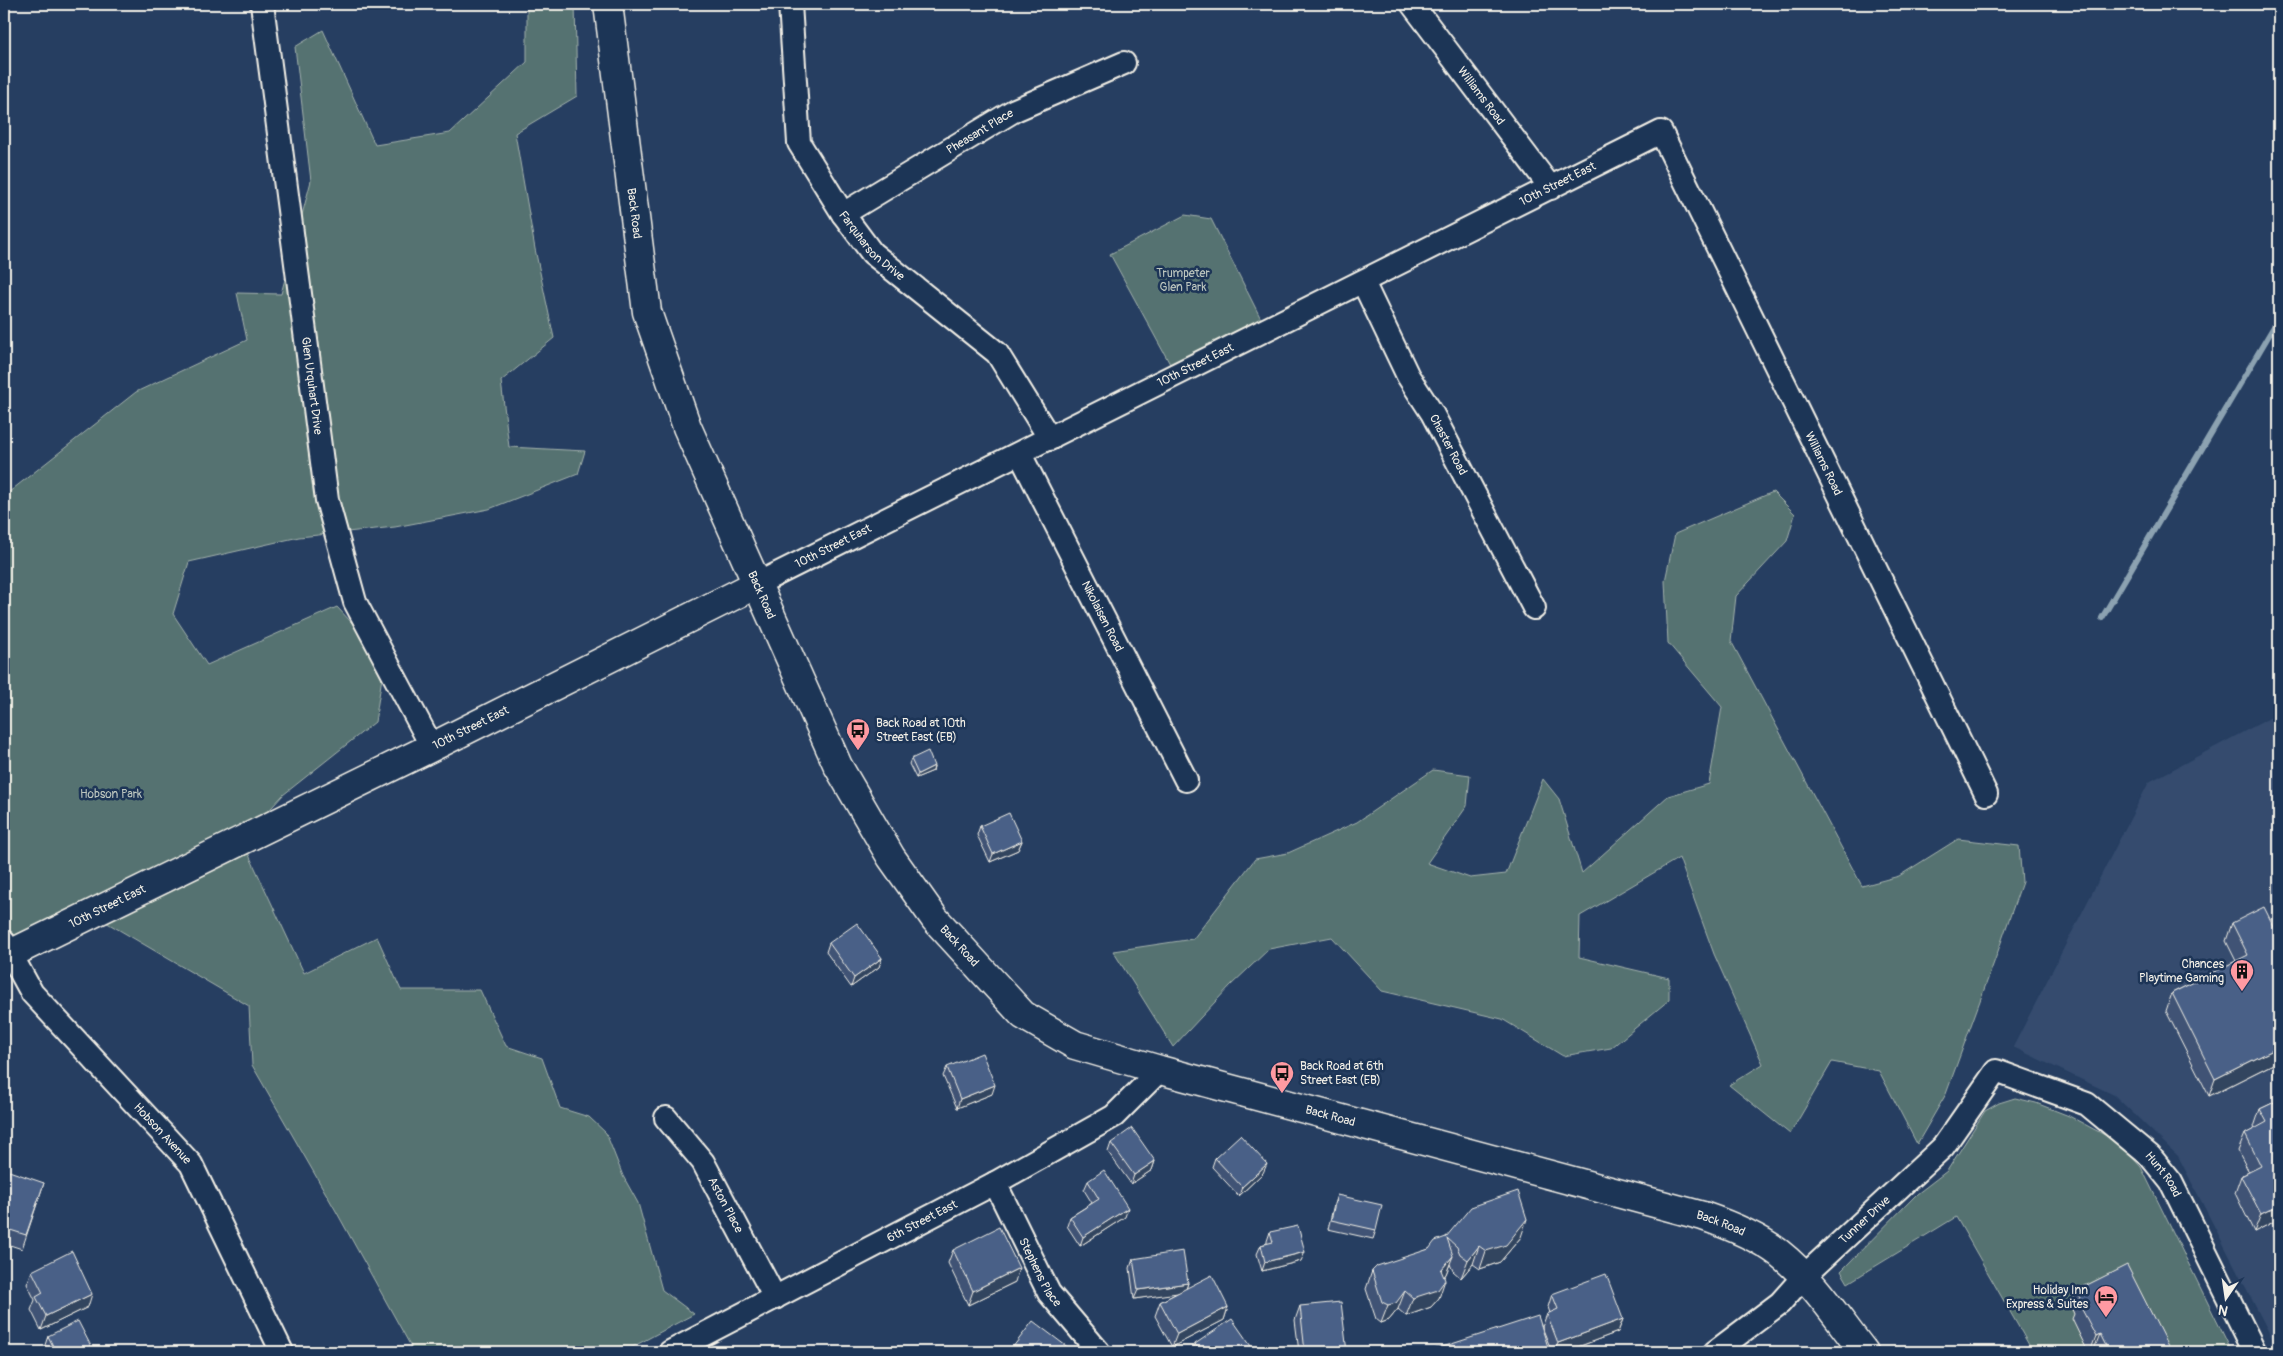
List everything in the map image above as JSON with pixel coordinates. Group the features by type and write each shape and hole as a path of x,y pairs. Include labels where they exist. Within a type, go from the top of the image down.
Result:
{"street":[{"name":"Glen Urquhart Drive","path":"262,4 327,500 355,602 432,747"},
{"name":"Back Road","path":"608,4 647,312 687,427 838,766 891,857 934,919 1023,1015 1075,1045 1160,1070 1703,1216 1732,1227 1762,1242 1778,1253 1804,1276 1864,1352"},
{"name":"Farquharson Drive","path":"790,4 799,144 843,214 872,253 997,353 1050,438"},
{"name":"Williams Road","path":"1412,4 1551,188"},
{"name":"Pheasant Place","path":"843,214 1015,110 1124,63"},
{"name":"10th Street East","path":"6,951 432,747 1661,132"},
{"name":"Williams Road","path":"1661,132 1986,794"},
{"name":"Chaster Road","path":"1363,282 1408,376 1432,413 1534,608"},
{"name":"Nikolaisen Road","path":"1020,454 1186,780"},
{"name":"Hobson Avenue","path":"6,951 32,993 192,1164 282,1352"},
{"name":"6th Street East","path":"682,1350 775,1298 995,1183 1114,1116 1160,1070"},
{"name":"Tunner Drive","path":"1715,1352 1780,1303 1804,1276 1943,1147 1996,1071"},
{"name":"Hunt Road","path":"1996,1071 2087,1104 2150,1156 2171,1182 2255,1352"},
{"name":"Aston Place","path":"666,1118 703,1162 775,1298"},
{"name":"Stephens Place","path":"995,1183 1050,1293 1099,1352"}],"shaded area":[{"path":"2279,713 2279,1352 2178,1156 2114,1095 2013,1047 2149,782"}],"green space":[{"name":"Hobson Park","path":"527,4 575,4 577,96 515,133 535,249 554,338 501,381 509,447 585,451 578,474 489,509 395,527 299,537 189,562 173,614 207,665 337,607 385,658 375,722 283,795 242,840 304,973 377,937 401,990 480,990 506,1046 542,1058 560,1108 589,1117 606,1133 623,1176 638,1203 662,1290 694,1314 623,1352 414,1352 252,1065 249,1006 92,914 4,940 4,496 136,392 247,340 237,293 281,294 311,181 295,47 323,30 375,145 450,133 527,62"},
{"name":"Trumpeter Glen Park","path":"1185,215 1211,219 1267,331 1176,375 1110,254"},
{"path":"1773,492 1795,514 1787,541 1736,596 1731,641 1862,886 1899,876 1958,839 2019,846 2022,882 1946,1094 1917,1144 1879,1071 1832,1062 1790,1134 1729,1085 1763,1064 1714,954 1679,858 1580,916 1579,957 1669,978 1669,1000 1611,1048 1563,1056 1502,1019 1382,991 1332,937 1269,949 1230,986 1173,1047 1113,951 1193,939 1255,859 1288,853 1357,822 1433,770 1470,775 1467,806 1427,863 1470,878 1506,874 1543,779 1559,799 1582,873 1668,796 1709,784 1722,707 1668,643 1665,581 1675,534"},
{"path":"2015,1098 2036,1103 2069,1116 2118,1142 2141,1167 2232,1352 2033,1352 1956,1217 1848,1283 1841,1271 1917,1194 1947,1171 1985,1111 1999,1103"}],"building":[{"path":"928,751 934,766 918,774 911,759"},
{"path":"1009,813 1022,841 993,854 980,826"},
{"name":"Chances Playtime Gaming","path":"2264,907 2279,937 2279,1047 2215,1079 2172,993 2248,955 2232,923"},
{"path":"857,923 882,958 854,978 829,943"},
{"path":"982,1053 995,1085 960,1099 947,1067"},
{"path":"2279,1100 2279,1205 2261,1214 2241,1176 2261,1166 2245,1134 2267,1122 2260,1109"},
{"path":"1132,1128 1155,1161 1134,1175 1111,1143"},
{"path":"1240,1135 1267,1164 1242,1187 1215,1158"},
{"path":"1104,1170 1128,1208 1083,1237 1070,1217 1099,1199 1088,1181"},
{"path":"9,1171 44,1183 26,1235 4,1228 9,1216 4,1214 4,1187"},
{"path":"1518,1191 1527,1219 1506,1245 1486,1251 1479,1246 1468,1260 1460,1254 1457,1247 1447,1238 1453,1256 1441,1270 1445,1280 1438,1290 1413,1298 1405,1291 1396,1303 1388,1305 1382,1302 1372,1271 1377,1266 1429,1249 1435,1241 1446,1237 1471,1207"},
{"path":"1337,1195 1382,1205 1376,1230 1331,1220"},
{"path":"1298,1226 1305,1252 1265,1262 1261,1245 1273,1242 1270,1232"},
{"path":"999,1227 1019,1268 973,1291 953,1250"},
{"path":"72,1251 92,1294 46,1316 36,1297 43,1293 32,1271"},
{"path":"1183,1251 1188,1283 1138,1290 1133,1259"},
{"name":"Holiday Inn Express & Suites","path":"2127,1265 2171,1352 2109,1352 2100,1334 2096,1336 2078,1302 2081,1298 2077,1290"},
{"path":"1606,1274 1623,1319 1558,1343 1547,1314 1558,1309 1552,1294"},
{"path":"1212,1275 1228,1307 1177,1334 1160,1302"},
{"path":"1341,1302 1347,1352 1305,1352 1300,1306"},
{"path":"1538,1316 1549,1350 1543,1352 1427,1352"},
{"path":"1232,1319 1255,1352 1200,1352 1195,1344"},
{"path":"78,1321 94,1352 56,1352 48,1336"},
{"path":"1033,1321 1074,1352 1009,1352"},
{"path":"1804,1347 1807,1352 1796,1352"}],"waterway":[{"path":"2102,618 2279,318"}],"place":[{"name":"Back Road at 10th Street East (EB)","path":"858,751"},
{"name":"Chances Playtime Gaming","path":"2242,992"},
{"name":"Back Road at 6th Street East (EB)","path":"1282,1094"},
{"name":"Holiday Inn Express & Suites","path":"2106,1318"}]}
